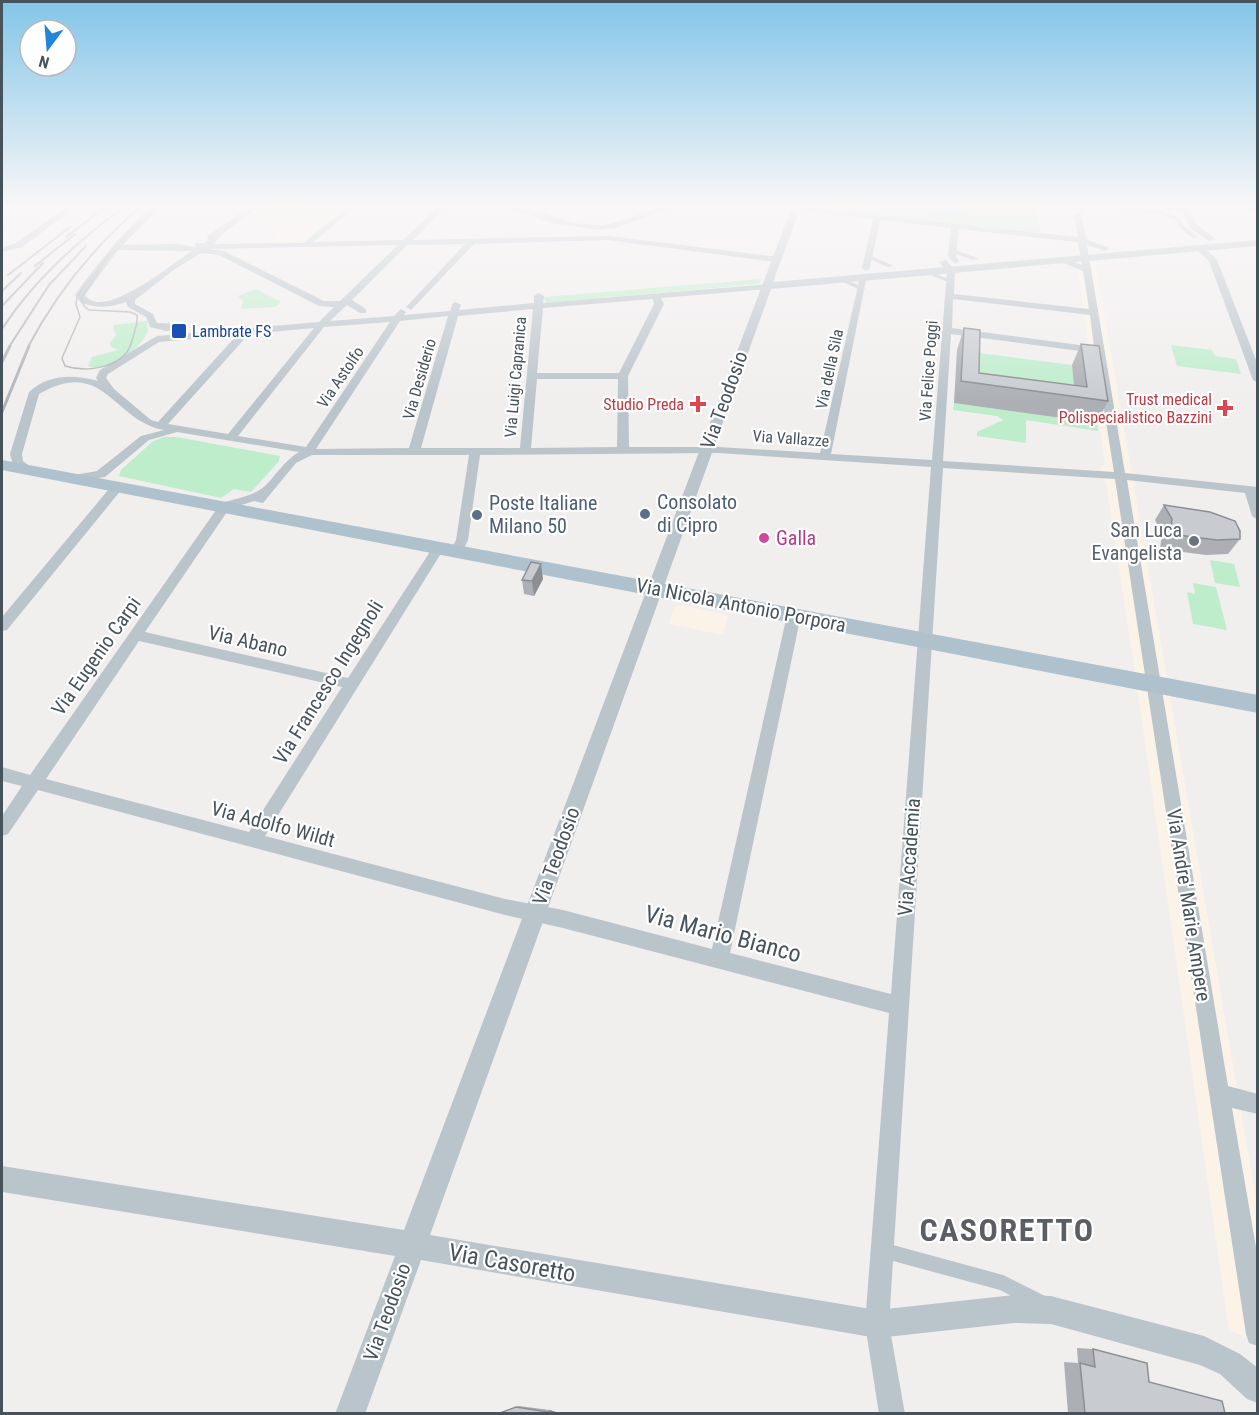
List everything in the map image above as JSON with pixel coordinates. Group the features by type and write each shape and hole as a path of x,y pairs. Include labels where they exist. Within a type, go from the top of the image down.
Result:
{"main road":[{"path":"2,465 78,478 113,480"},
{"name":"Via Nicola Antonio Porpora","path":"113,480 225,506 1257,704"}],"street":[{"path":"99,270 80,296 90,303 102,304 134,294 167,270"},
{"path":"255,270 322,304 344,302 363,311"},
{"path":"230,439 322,324 377,270"},
{"name":"Via Astolfo","path":"308,452 398,318 444,270"},
{"path":"539,301 766,287 781,270"},
{"name":"Via Teodosio","path":"350,1413 766,287 781,270"},
{"path":"134,294 130,301 134,308 150,316 153,325 179,332 246,331 332,314 766,287 841,279 860,270"},
{"name":"Via della Sila","path":"825,456 866,270"},
{"path":"903,270 927,272 933,270"},
{"name":"Via Felice Poggi","path":"936,464 950,270"},
{"path":"946,330 1100,350 1088,270"},
{"path":"1217,270 1257,380"},
{"path":"841,279 862,289"},
{"path":"623,450 623,376 659,304 656,295"},
{"path":"949,296 1095,313"},
{"name":"Via Luigi Capranica","path":"525,451 539,301"},
{"path":"314,313 322,304"},
{"path":"292,327 398,318 455,308"},
{"name":"Via Desiderio","path":"414,452 455,308"},
{"path":"2,626 141,440 147,422 113,393 102,381 101,375 143,346 179,332 281,323 310,338"},
{"path":"162,424 246,331"},
{"name":"Via Andre' Marie Ampere","path":"1100,350 1257,1334"},
{"path":"532,376 623,376"},
{"path":"27,469 17,463 16,454 34,392 65,379 82,379 96,382 113,393"},
{"name":"Via Vallazze","path":"147,422 308,452 705,450 1120,476 1253,491"},
{"path":"141,440 151,435 181,430"},
{"path":"286,448 291,452 292,461"},
{"path":"267,514 260,510 258,504 265,491 292,461 308,452"},
{"name":"Via Francesco Ingegnoli","path":"253,840 352,684 448,549 462,541 475,452"},
{"name":"Via Accademia","path":"882,1250 936,464"},
{"path":"225,506 251,499 265,491"},
{"path":"1253,491 1257,516"},
{"name":"Via Eugenio Carpi","path":"2,829 225,506"},
{"path":"719,959 794,615"},
{"name":"Via Abano","path":"135,635 352,684"},
{"name":"Via Adolfo Wildt","path":"2,774 535,913"},
{"name":"Via Mario Bianco","path":"535,913 899,1006"},
{"path":"1219,1094 1257,1104"},
{"name":"Via Casoretto","path":"2,1179 877,1324 1014,1309 1051,1310 1204,1351 1230,1364 1257,1388"},
{"path":"892,1413 877,1324 882,1250 1003,1283 1021,1291 1051,1310"}],"shaded area":[{"path":"1078,270 1097,270 1131,468 1136,485 1134,486 1257,1205 1257,1340 1229,1331 1135,672 1106,483 1100,467 1105,465"},
{"path":"680,605 728,615 723,635 669,624 674,607"}],"green space":[{"path":"761,279 759,284 546,303 544,297"},
{"path":"256,289 281,302 275,307 241,309 243,301 238,296"},
{"path":"147,321 148,331 131,352 105,366 88,366 92,357 118,350 111,347 110,343 116,335 114,325"},
{"path":"1171,345 1212,350 1215,356 1236,359 1241,374 1177,366"},
{"path":"972,352 1072,365 1077,409 971,395"},
{"path":"954,403 1097,423 1098,431 1026,420 1026,443 977,436 977,432 1003,420 997,416 953,410"},
{"path":"163,437 176,437 280,456 279,461 251,492 234,489 221,498 119,476 121,470 152,442"},
{"path":"1210,560 1234,564 1240,587 1215,583"},
{"path":"1193,583 1216,587 1227,630 1193,624 1187,592 1195,594"}],"building":[{"path":"964,328 980,330 979,373 1087,387 1081,344 1099,346 1108,401 961,381"},
{"path":"1164,505 1210,512 1235,521 1240,531 1240,539 1217,540 1170,534 1172,519"},
{"path":"531,562 541,564 532,581 522,580"},
{"path":"1093,1349 1147,1363 1149,1382 1222,1401 1225,1413 1085,1413 1080,1363 1095,1367"},
{"path":"516,1407 548,1412 552,1413 500,1413"}],"tram line":[{"path":"97,270 77,297 76,304 80,317 62,358 65,366 90,369 107,365 121,358 131,343 137,315 130,312 89,310 84,306 81,298 99,270"}],"railway":[{"path":"8,275 14,270"},
{"path":"2,306 36,270"},
{"path":"2,329 50,270"},
{"path":"9,347 49,285 63,270"},
{"path":"28,347 52,306 79,270"},
{"path":"2,291 21,273"},
{"path":"2,362 10,346"},
{"path":"2,412 29,346"}],"place":[{"name":"Lambrate FS","path":"179,331"},
{"name":"Studio Preda","path":"698,404"},
{"name":"Trust medical Polispecialistico Bazzini","path":"1225,408"},
{"name":"Consolato di Cipro","path":"645,514"},
{"name":"Poste Italiane Milano 50","path":"477,515"},
{"name":"Galla","path":"764,538"},
{"name":"San Luca Evangelista","path":"1194,541"}],"district":[{"name":"CASORETTO","path":"1007,1230"}]}
